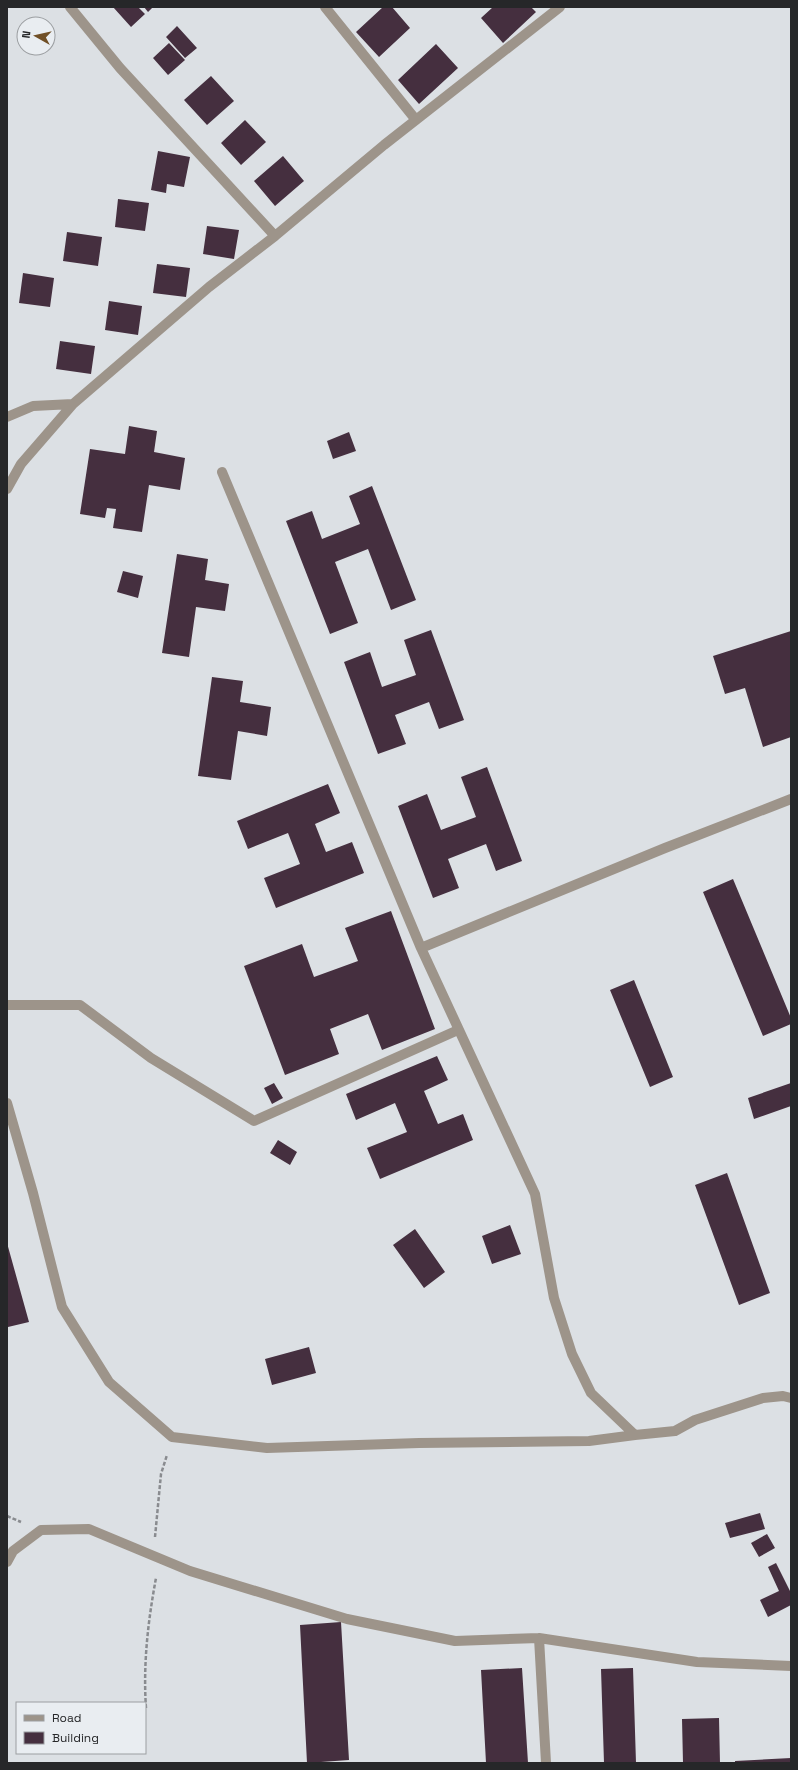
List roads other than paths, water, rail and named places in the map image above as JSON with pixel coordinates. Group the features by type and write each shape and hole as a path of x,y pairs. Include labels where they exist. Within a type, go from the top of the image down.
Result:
{"street":[{"path":"70,7 120,68 275,236"},
{"path":"325,7 416,120"},
{"path":"7,489 21,464 73,404 209,287 275,236 416,120 560,7"},
{"path":"7,417 33,406 73,404"},
{"path":"222,472 421,948 535,1194 554,1298 572,1354 591,1394 635,1435"},
{"path":"421,948 791,798"},
{"path":"7,1005 80,1005 151,1058 254,1121 458,1030"},
{"path":"7,1103 33,1193 62,1307 109,1382 172,1437 267,1448 419,1443 589,1441 675,1431 695,1420 763,1398 783,1396 791,1398"},
{"path":"7,1562 12,1551 41,1530 89,1529 190,1572 347,1619 455,1642 539,1638 697,1662 791,1666"},
{"path":"539,1638 546,1763"}]}
